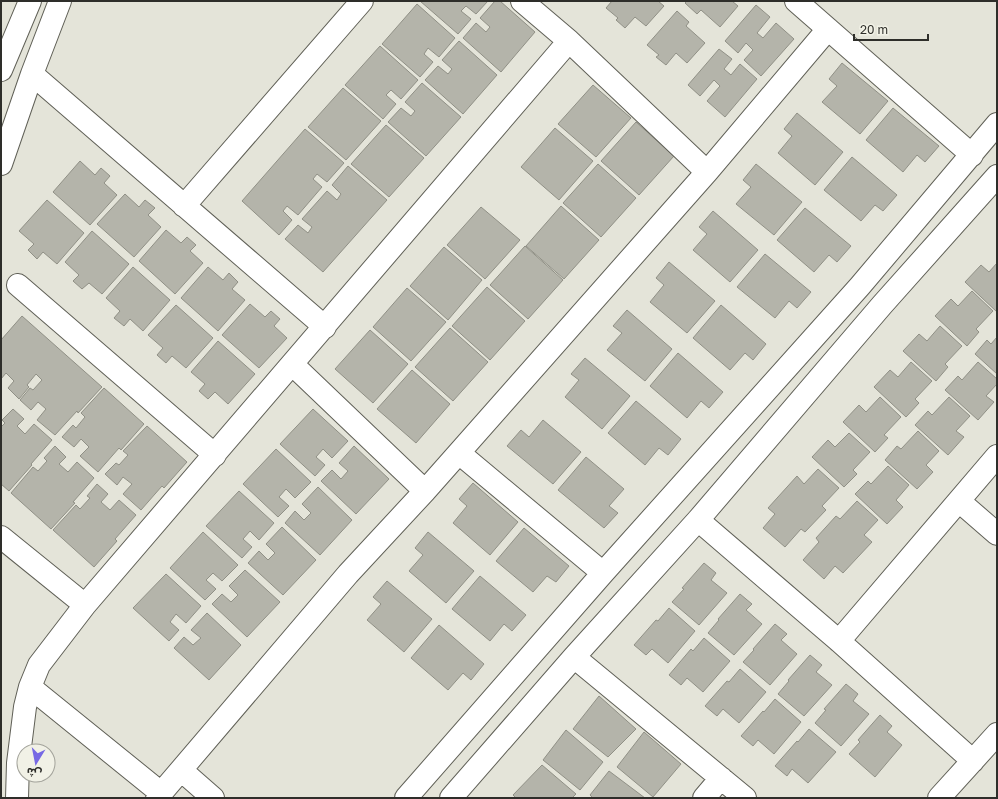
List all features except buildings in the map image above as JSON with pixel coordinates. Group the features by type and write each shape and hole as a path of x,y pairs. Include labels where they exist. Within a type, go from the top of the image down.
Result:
{"street":[{"path":"1,70 30,1"},
{"path":"1,164 32,74 60,1"},
{"path":"184,206 362,1"},
{"path":"522,1 569,40 707,172"},
{"path":"796,1 972,155"},
{"path":"30,686 159,796 348,574 459,453 707,172 828,29"},
{"path":"18,798 18,764 25,707 30,686 39,665 85,605 325,327 569,40"},
{"path":"32,74 325,327"},
{"path":"406,798 603,573 860,286 997,124"},
{"path":"451,798 574,657 698,520 882,305 997,176"},
{"path":"18,285 214,455"},
{"path":"860,286 882,305"},
{"path":"292,364 425,491"},
{"path":"459,453 603,573"},
{"path":"838,641 997,456"},
{"path":"959,501 997,534"},
{"path":"698,520 838,641 973,761"},
{"path":"1,537 85,605"},
{"path":"574,657 745,798"},
{"path":"939,798 997,734"},
{"path":"181,770 213,798"},
{"path":"704,798 721,778"}]}
